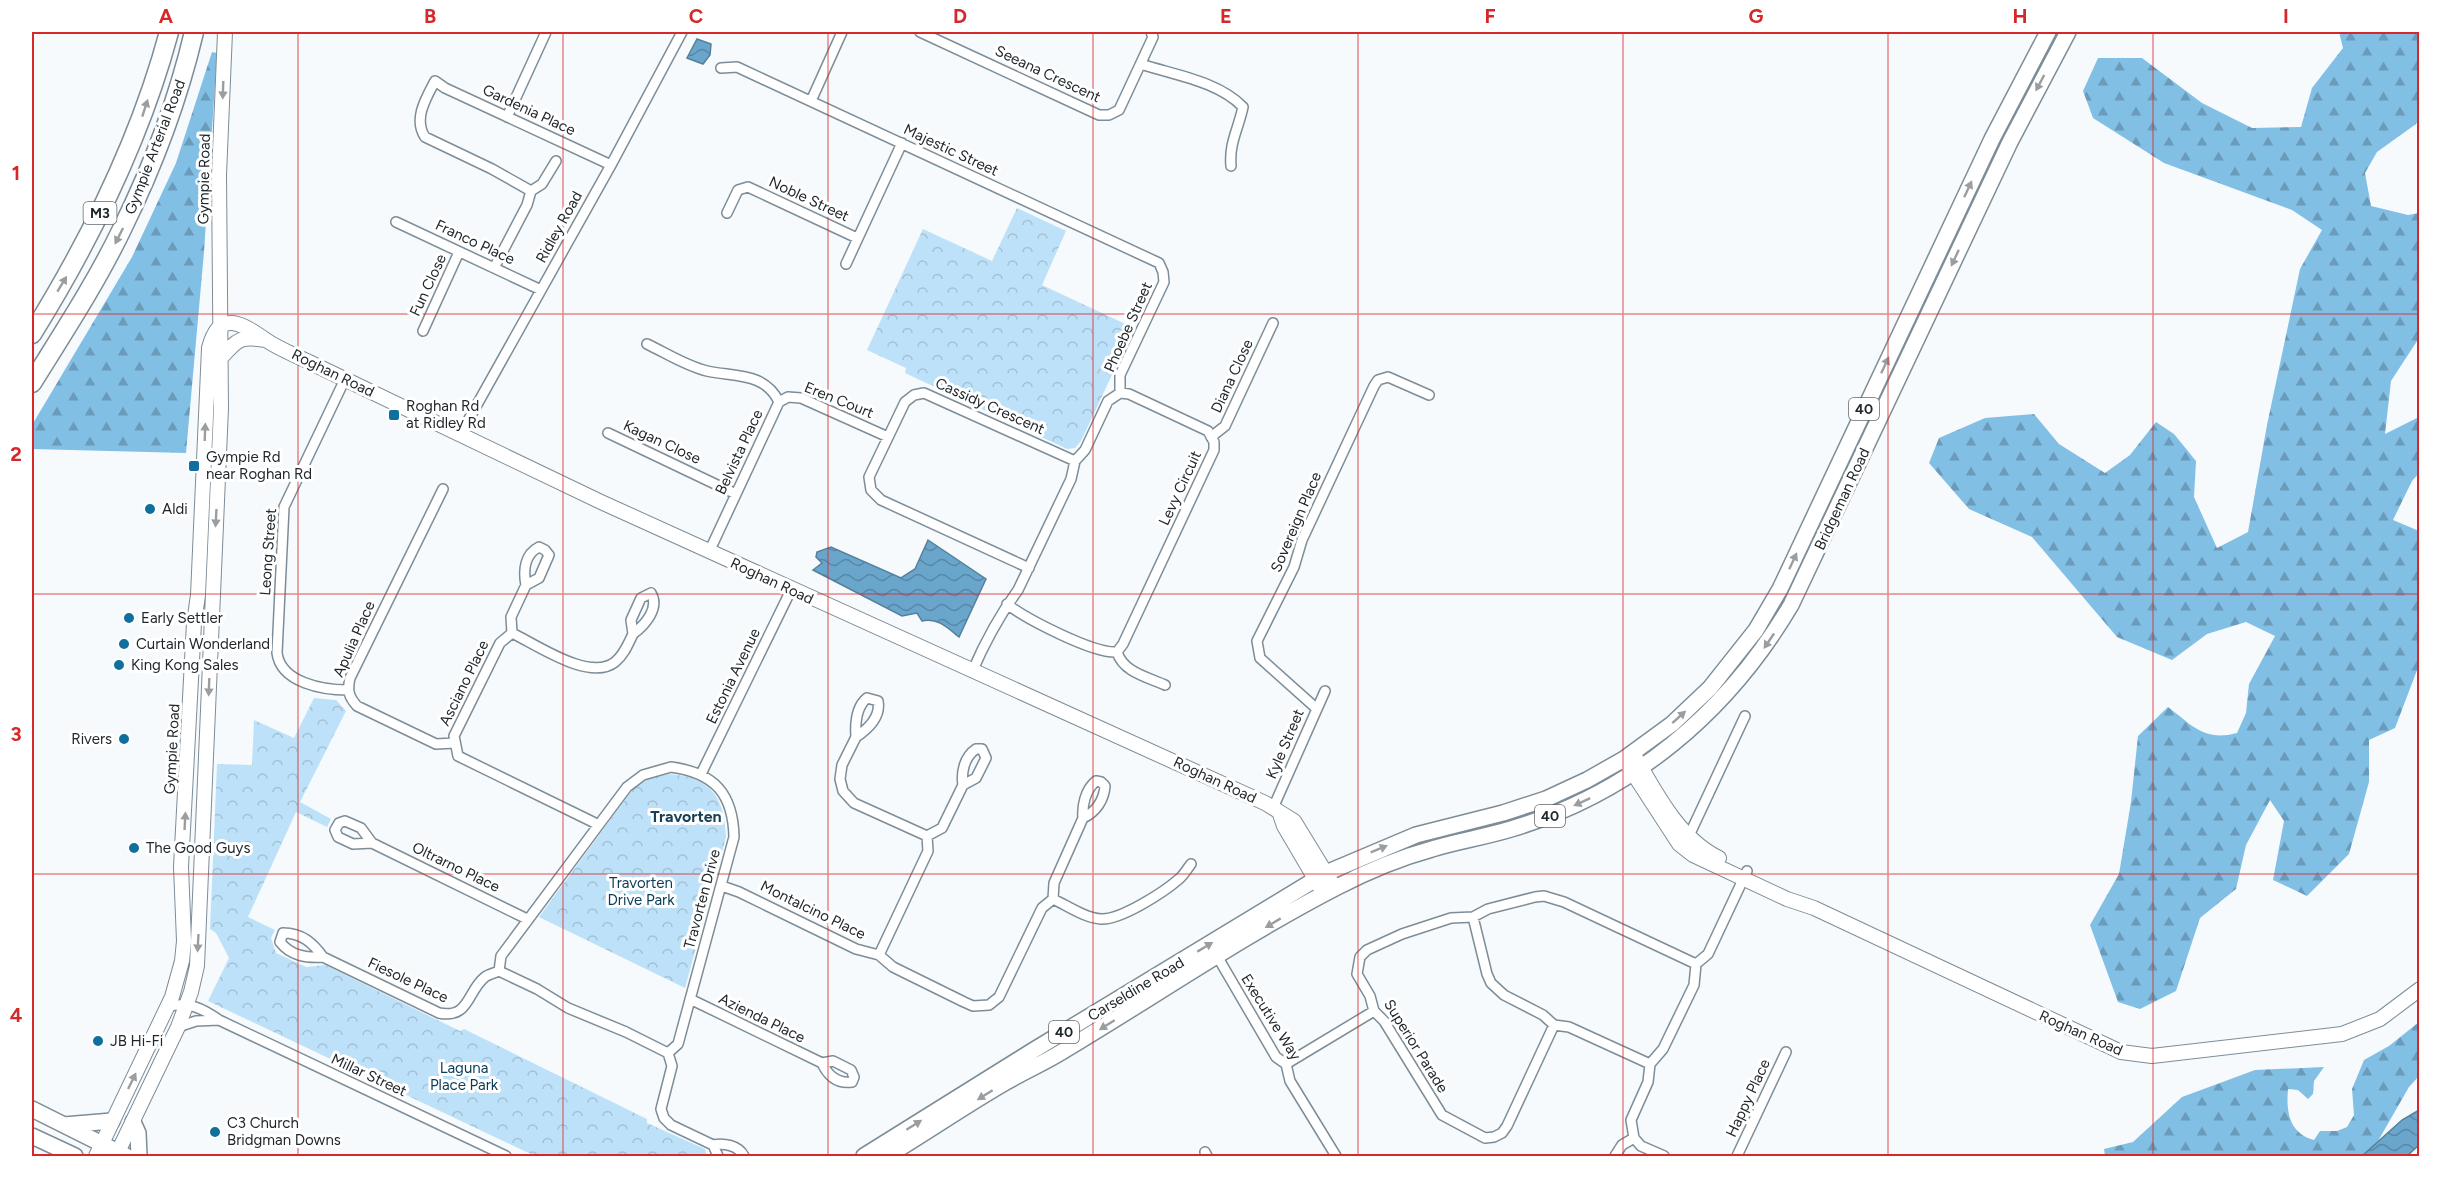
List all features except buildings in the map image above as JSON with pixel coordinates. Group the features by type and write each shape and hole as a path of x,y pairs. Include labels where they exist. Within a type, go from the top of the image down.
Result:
{"highway":[{"name":"Gympie Arterial Road","path":"32,334 93,228 127,157 169,32"},
{"name":"Gympie Arterial Road","path":"32,383 105,263 139,193 168,122 194,32"}],"main road":[{"name":"Bridgeman Road","path":"1628,756 1672,724 1710,687 1740,651 1768,610 1789,571 1992,140 2048,32"},
{"name":"Bridgeman Road","path":"1638,771 1683,736 1738,682 1768,643 1791,605 2010,142 2068,32"},
{"name":"40","path":"1321,876 1373,851 1416,835 1503,813 1546,799 1587,780 1628,756"},
{"name":"40","path":"1329,891 1383,865 1413,854 1534,822 1592,797 1638,771"},
{"name":"Carseldine Road","path":"864,1156 1321,876"},
{"name":"Carseldine Road","path":"887,1156 1006,1082 1065,1050 1217,956 1329,891"},
{"path":"32,1109 64,1125 98,1150 120,1155"},
{"path":"64,1125 112,1120"},
{"path":"133,1122 138,1133 139,1156"},
{"path":"32,1136 69,1155"}],"street":[{"name":"Gympie Road","path":"120,1155 187,1004 195,976 198,948 221,408 219,175 225,32"},
{"path":"507,117 546,32"},
{"name":"Ridley Road","path":"460,435 611,165 682,32"},
{"path":"811,101 842,32"},
{"name":"Seeana Crescent","path":"920,32 1099,114 1109,115 1119,110 1153,37 1151,32"},
{"path":"1141,64 1219,89 1243,107 1240,123 1229,148 1231,166"},
{"name":"Majestic Street","path":"721,68 737,67 1147,256 1159,263 1163,272"},
{"name":"Gardenia Place","path":"531,191 492,169 425,137 419,124 420,114 435,81 611,165"},
{"path":"846,264 902,143"},
{"path":"494,268 527,204 531,191 548,177 556,161"},
{"name":"Noble Street","path":"727,213 738,190 748,188 858,238"},
{"name":"Franco Place","path":"396,222 541,290"},
{"name":"Fun Close","path":"423,331 459,252"},
{"name":"Phoebe Street","path":"1120,393 1120,375 1164,282 1163,272"},
{"path":"219,301 226,305 239,324"},
{"path":"219,327 228,323 239,324"},
{"name":"Diana Close","path":"1211,437 1225,426 1273,323"},
{"name":"Roghan Road","path":"239,324 257,331 267,340 460,435 709,552 1142,747 1276,811 1294,821 1329,891"},
{"name":"Gympie Road","path":"98,1150 176,987 184,951 181,867 198,595 209,348 213,335 219,327"},
{"name":"Roghan Road","path":"220,359 240,339 267,340"},
{"name":"Belvista Place","path":"647,344 706,371 748,377 767,385 775,393 779,402 709,552"},
{"name":"Sovereign Place","path":"1317,709 1260,658 1257,641 1294,567 1302,540 1378,380 1388,377 1429,395"},
{"name":"Leong Street","path":"345,379 284,507 277,652 282,669 298,679 322,688 348,690"},
{"name":"Cassidy Crescent","path":"1029,568 875,496 869,484 869,477 904,402 914,395 924,393 1076,461"},
{"path":"972,672 992,628 1018,590 1029,568 1071,479 1076,461 1086,450 1108,401 1120,393"},
{"name":"Levy Circuit","path":"1117,652 1123,644 1214,450 1211,437 1204,428 1129,394 1120,393"},
{"name":"Eren Court","path":"779,402 788,397 801,398 888,437"},
{"name":"Kagan Close","path":"608,433 736,494"},
{"name":"Apulia Place","path":"443,489 350,678 348,690 349,697 357,706 436,744 454,743"},
{"name":"Asciano Place","path":"526,585 511,617 512,633 500,642 454,736 454,743 458,756 597,824"},
{"name":"Estonia Avenue","path":"701,774 791,590"},
{"path":"1007,604 1020,614 1101,651 1117,652 1119,661 1126,668 1165,685"},
{"path":"512,633 581,667 596,669 607,667 616,661 624,652 633,634"},
{"name":"Kyle Street","path":"1276,811 1325,692"},
{"path":"1686,842 1745,716"},
{"path":"856,737 842,765 840,779 843,791 854,803 927,836 942,828 963,785"},
{"name":"Roghan Road","path":"1628,756 1686,842 1787,899 1814,908 2110,1048 2131,1055 2152,1056 2331,1035 2368,1025 2392,1012 2420,989"},
{"name":"Travorten Drive","path":"499,971 501,956 597,824 627,787 643,775 671,767 701,774 711,779 729,804 734,819 734,837 678,1044 668,1053"},
{"path":"879,955 893,968 964,1002 989,1005 999,997 1042,908 1053,899 1054,883 1083,819"},
{"name":"Montalcino Place","path":"722,886 739,892 856,949 879,955 928,851 927,836"},
{"name":"Oltrarno Place","path":"372,843 528,919"},
{"path":"1053,899 1089,916 1100,919 1114,918 1126,913 1181,878 1191,864"},
{"path":"1664,1156 1641,1146 1634,1138 1630,1120 1648,1082 1650,1064 1663,1049 1694,985 1696,964 1708,954 1745,875"},
{"name":"Superior Parade","path":"1554,1025 1507,1126 1502,1133 1494,1137 1485,1137 1442,1115 1384,1021 1374,1011 1370,996 1357,974 1360,957 1367,951 1402,934 1451,918 1473,917 1488,909 1544,896 1564,902 1696,964"},
{"path":"1473,917 1491,983 1504,995 1543,1014 1554,1025 1569,1027 1650,1064"},
{"name":"Executive Way","path":"1217,956 1276,1057 1286,1064 1290,1081 1336,1156"},
{"name":"Fiesole Place","path":"323,957 440,1013 451,1016 460,1011 486,976 499,971"},
{"path":"499,971 537,989 568,1008 626,1032 668,1053 672,1066 661,1109 664,1118 672,1125 713,1145 724,1143 742,1152 744,1156"},
{"name":"Azienda Place","path":"690,999 822,1063"},
{"path":"167,1007 187,1004"},
{"name":"Millar Street","path":"187,1004 199,1007 219,1020 506,1156"},
{"path":"1286,1064 1374,1011"},
{"path":"178,1027 196,1021 219,1020"},
{"name":"Happy Place","path":"1737,1156 1786,1052"},
{"path":"1615,1156 1622,1145 1634,1138"},
{"path":"713,1145 718,1156"}],"green space":[{"path":"2339,32 2419,32 2419,117 2416,124 2377,152 2365,173 2371,206 2408,215 2419,213 2419,338 2391,381 2385,434 2419,417 2419,473 2412,481 2393,520 2419,531 2419,665 2395,728 2369,740 2369,782 2349,854 2307,896 2273,880 2284,821 2270,800 2246,845 2236,889 2200,918 2176,991 2140,1009 2118,1002 2090,925 2119,874 2131,802 2138,736 2168,707 2199,730 2216,735 2237,733 2246,713 2249,684 2275,636 2246,622 2207,634 2172,660 2117,637 2032,537 1969,509 1929,463 1939,438 1985,418 2034,414 2059,444 2105,473 2130,455 2156,422 2174,434 2196,461 2194,497 2217,548 2248,532 2267,425 2300,269 2322,230 2292,210 2164,163 2093,118 2083,91 2098,58 2142,58 2202,103 2252,128 2301,127 2312,88 2343,48"},
{"path":"212,52 217,53 204,252 186,453 32,449 32,425 132,257 176,163"},
{"path":"1017,208 1066,231 1042,285 1134,328 1081,441 1075,448 1067,449 905,373 906,368 867,350 923,229 992,261"},
{"name":"Laguna Place Park","path":"314,698 336,700 346,711 300,802 331,819 327,827 296,812 248,917 275,930 271,938 276,953 306,967 325,965 460,1031 464,1029 647,1119 647,1123 705,1149 707,1156 535,1156 208,1001 229,958 216,933 210,929 217,764 252,765 254,720 294,738"},
{"name":"Travorten Drive Park","path":"670,774 696,780 713,792 722,811 726,837 685,988 539,917 633,789 648,779"},
{"path":"2419,1022 2419,1076 2409,1087 2378,1141 2362,1156 2105,1156 2104,1149 2133,1142 2182,1097 2255,1070 2324,1067 2314,1081 2313,1094 2308,1099 2298,1090 2288,1089 2291,1120 2299,1132 2314,1140 2320,1131 2337,1131 2347,1127 2354,1115 2352,1089 2364,1060 2389,1046"}],"water":[{"path":"697,39 711,44 710,55 703,64 687,58"},
{"path":"928,540 986,579 959,637 937,622 922,621 917,613 902,616 813,570 822,563 816,557 817,552 831,547 901,578 915,569"},
{"path":"2419,1110 2419,1145 2407,1156 2362,1156 2402,1120"}],"place":[{"name":"Roghan Rd at Ridley Rd","path":"394,415"},
{"name":"Gympie Rd near Roghan Rd","path":"194,466"},
{"name":"Aldi","path":"150,509"},
{"name":"Early Settler","path":"129,618"},
{"name":"Curtain Wonderland","path":"124,644"},
{"name":"King Kong Sales","path":"119,665"},
{"name":"Rivers","path":"124,739"},
{"name":"The Good Guys","path":"134,848"},
{"name":"JB Hi-Fi","path":"98,1041"},
{"name":"C3 Church Bridgman Downs","path":"215,1132"}],"district":[{"name":"Travorten","path":"686,816"}]}
